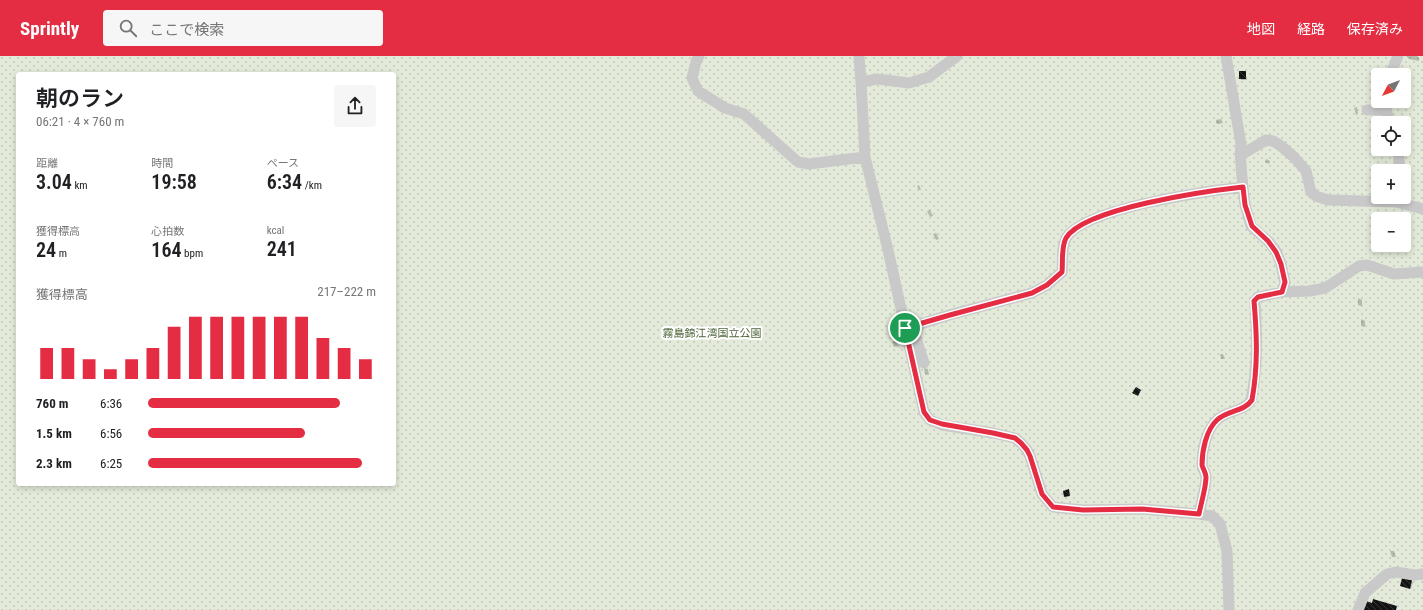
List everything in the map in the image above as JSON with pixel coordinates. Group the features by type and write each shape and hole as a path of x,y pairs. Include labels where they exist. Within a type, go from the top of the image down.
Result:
{"street":[{"path":"699,56 692,78 698,91 725,108 744,114 798,162 809,164 865,157"},
{"path":"859,56 865,157 909,327 924,412 930,420 942,424 1015,438 1027,450 1042,494 1053,507 1083,510 1142,509 1212,516 1220,524 1227,551 1229,610"},
{"path":"861,82 877,79 910,83 929,77 957,56"},
{"path":"1226,56 1241,144 1240,150 1245,205 1252,226 1276,252 1281,264 1285,282 1282,292"},
{"path":"1393,68 1398,56"},
{"path":"1366,110 1376,108"},
{"path":"1241,155 1266,140 1273,141 1290,154 1306,171 1311,192 1316,196 1328,200 1371,199"},
{"path":"909,327 1032,293 1047,285 1062,272 1063,245 1067,237 1083,223 1106,213 1185,195 1243,187"},
{"path":"1410,204 1423,209"},
{"path":"1199,514 1206,477 1202,466 1207,433 1219,417 1242,408 1249,404 1252,400 1257,365 1254,301 1258,297 1282,292 1310,291 1325,288 1360,266 1367,265 1394,274 1423,272"},
{"path":"909,327 924,363"},
{"path":"1358,610 1365,593 1387,574 1396,572 1414,575 1423,574"}],"green space":[{"name":"霧島錦江湾国立公園","path":"0,56 1423,56 1423,610 0,610"}],"building":[{"path":"1239,71 1246,71 1246,79 1239,79"},
{"path":"1136,387 1141,390 1138,396 1132,393"},
{"path":"1069,489 1070,496 1064,497 1063,491"},
{"path":"1402,578 1412,580 1410,589 1400,586"},
{"path":"1373,599 1397,606 1396,610 1363,610 1366,601 1372,603"}],"route":[{"path":"1243,187 1245,205 1252,226 1268,241 1276,252 1281,264 1285,282 1282,292 1258,297 1254,301 1257,365 1252,400 1249,404 1242,408 1219,417 1207,433 1202,466 1206,477 1199,514 1142,509 1083,510 1053,507 1042,494 1027,450 1015,438 942,424 930,420 924,412 905,328 1032,293 1047,285 1062,272 1063,245 1067,237 1083,223 1106,213 1212,190 1243,187"}]}
